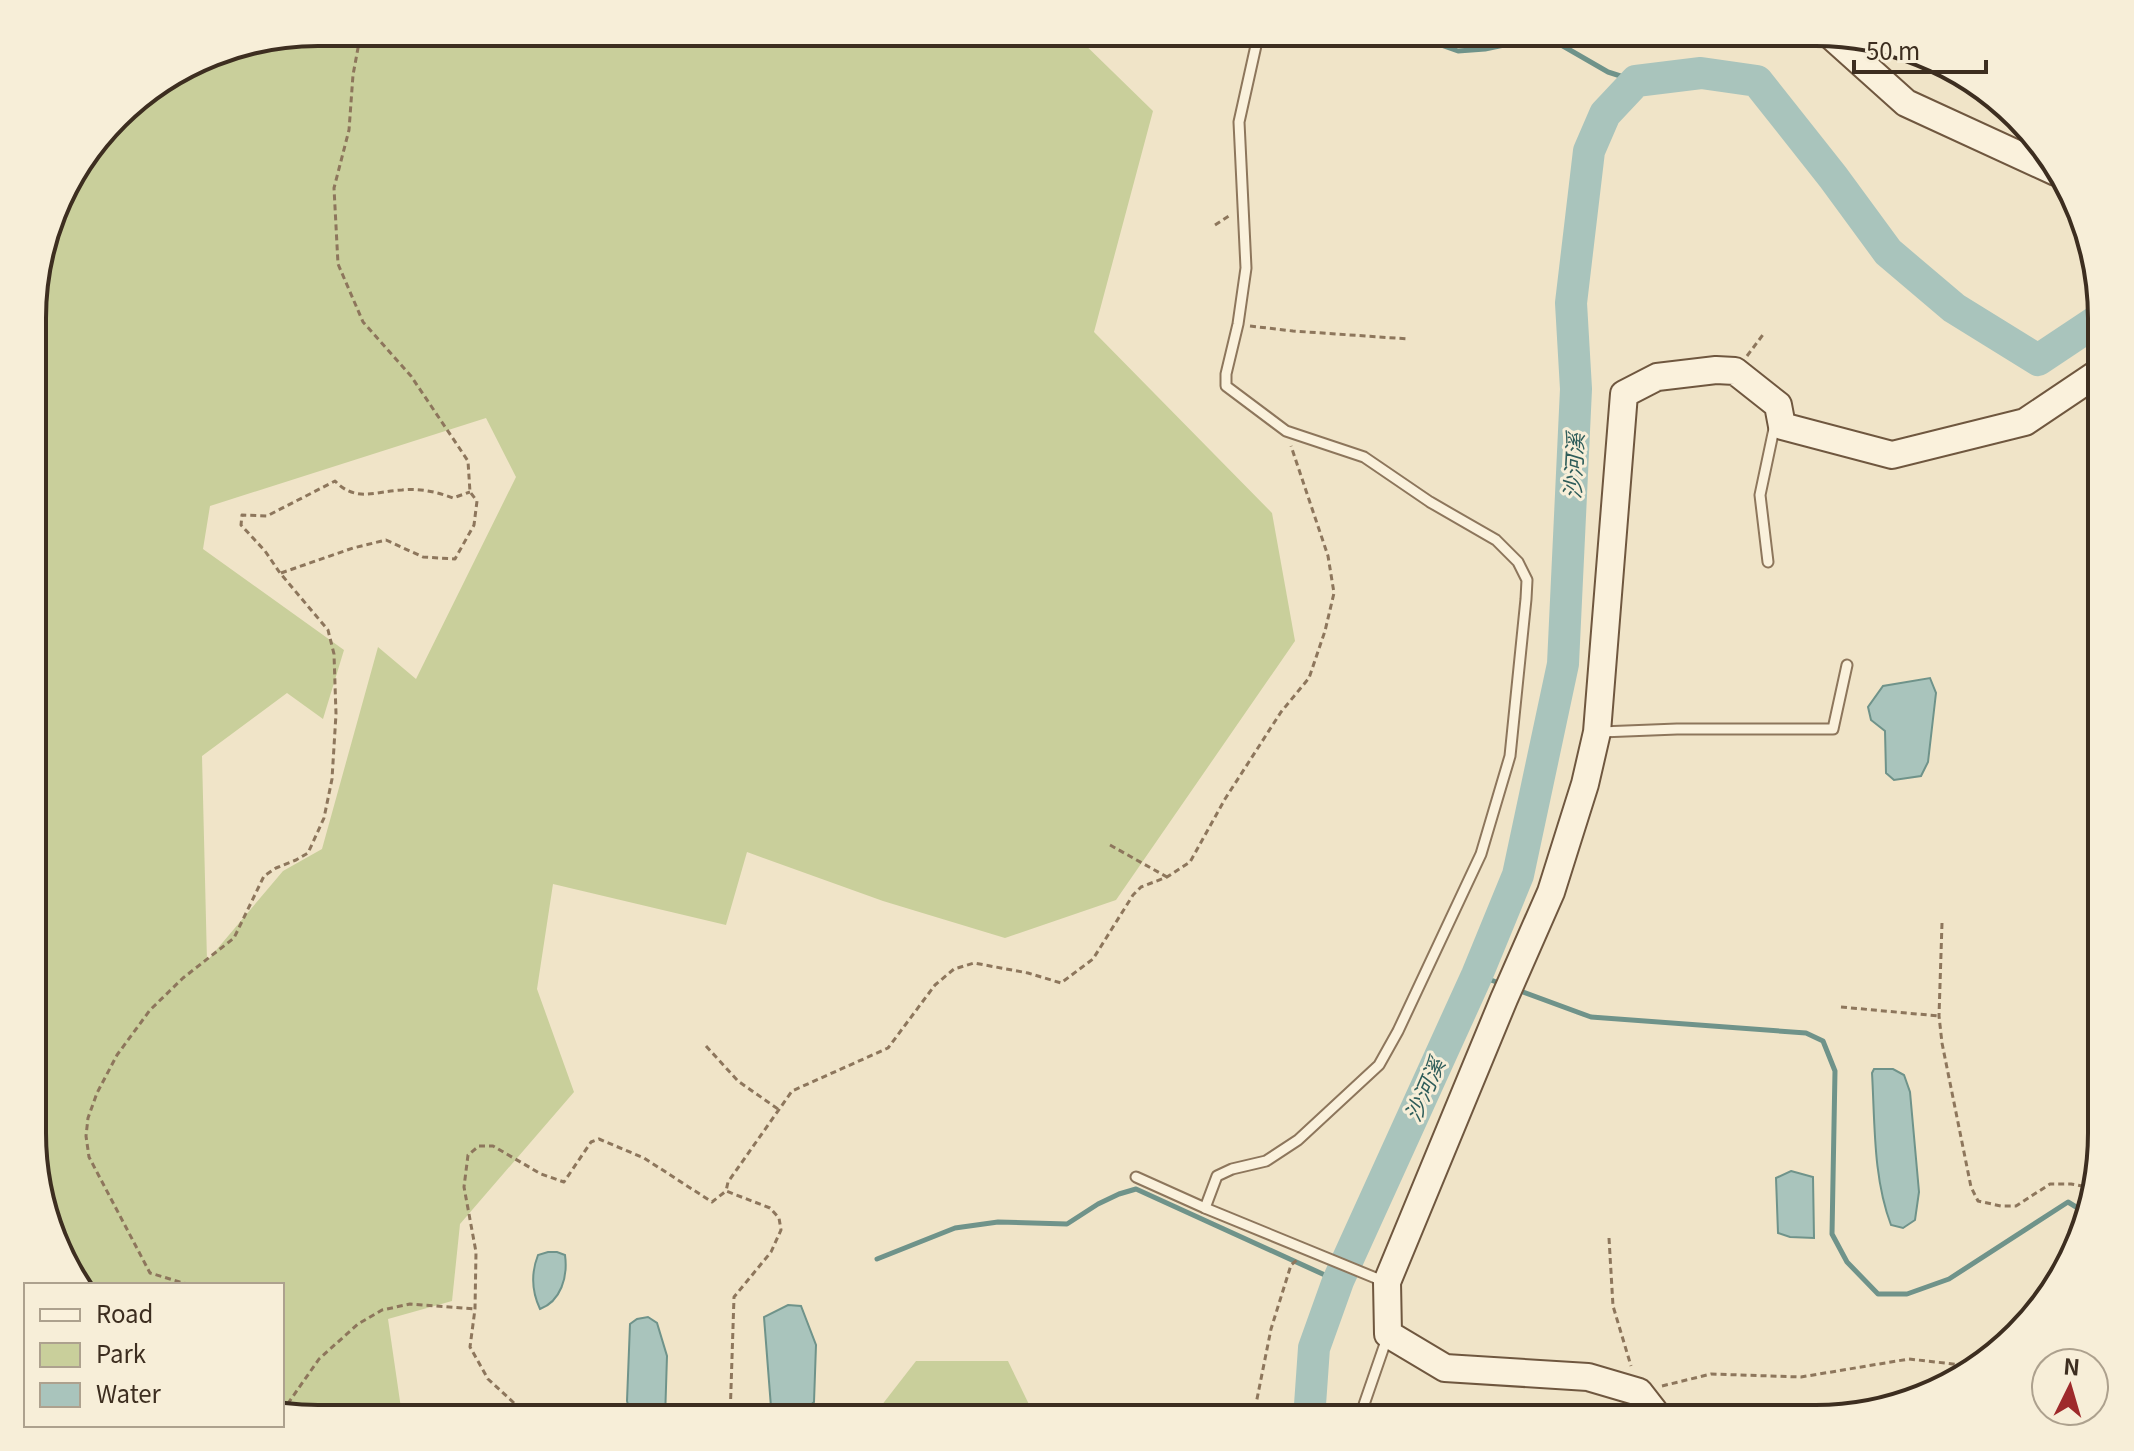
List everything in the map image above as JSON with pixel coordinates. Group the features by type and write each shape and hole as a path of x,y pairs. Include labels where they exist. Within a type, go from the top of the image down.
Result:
{"street":[{"path":"1845,48 1906,103 2040,165"},
{"path":"1649,1405 1639,1392 1588,1377 1445,1368 1388,1334 1375,1278 1551,892 1585,784 1597,732 1624,394 1657,377 1716,370 1735,371 1778,405 1782,426 1892,455 2025,422 2087,380"}],"lane":[{"path":"1205,1208 1217,1176 1266,1161 1298,1140 1379,1065 1398,1031 1481,854 1510,756 1527,589 1527,580 1518,562 1496,540 1430,502 1364,457 1286,431 1226,386 1246,268 1239,122 1256,47"},
{"path":"1768,562 1760,495 1778,405"},
{"path":"1597,732 1833,729 1847,665"},
{"path":"1136,1177 1375,1278"},
{"path":"1364,1405 1388,1334"}],"path":[{"path":"280,573 386,540 423,557 455,559 474,525 477,501 470,492 468,461 411,376 363,322 338,264 334,188 349,130 358,47"},
{"path":"1238,324 1409,339"},
{"path":"1735,371 1765,332"},
{"path":"514,1403 488,1379 470,1347 475,1309 476,1252 464,1187 468,1155 479,1146 493,1146 541,1174 564,1182 591,1142 599,1139 644,1158 712,1202 726,1191 728,1182 792,1091 888,1048 935,985 954,969 974,963 1061,983 1093,959 1141,887 1167,877 1190,862 1225,799 1281,712 1309,678 1334,593 1328,556 1286,431"},
{"path":"183,1283 150,1273 89,1157 86,1136 88,1118 117,1055 150,1010 183,978 234,938 264,876 308,853 324,818 332,779 336,714 334,654 328,630 241,525 242,515 267,516 335,481 344,490 369,495 403,489 435,492 453,498 470,492"},
{"path":"1110,845 1167,877"},
{"path":"1942,923 1939,1016 1942,1043 1971,1187 1978,1201 2016,1206 2050,1184 2083,1186"},
{"path":"1841,1007 1939,1016"},
{"path":"706,1046 738,1081 778,1109"},
{"path":"726,1191 770,1208 779,1218 781,1230 771,1252 734,1297 730,1404"},
{"path":"1609,1238 1613,1306 1639,1392 1711,1374 1801,1377 1909,1359 1958,1364"},
{"path":"1256,1405 1271,1329 1291,1265 1307,1251"},
{"path":"289,1403 319,1359 358,1324 382,1310 410,1304 475,1309"}],"green space":[{"path":"300,47 1087,47 1153,111 1094,332 1272,513 1295,641 1116,900 1005,938 883,901 747,852 726,925 553,884 537,989 574,1092 460,1224 452,1301 388,1319 400,1404 284,1402 284,1283 91,1283 74,1253 55,1204 47,1151 46,318 48,282 55,247 82,182 113,139 139,113 167,92 214,67 265,51","holes":["486,418 516,477 416,679 378,647 322,849 283,871 207,961 202,756 287,693 323,719 344,650 203,549 210,506"]},
{"path":"916,1361 1008,1361 1029,1404 882,1404"}],"water":[{"path":"1930,678 1936,693 1928,762 1921,776 1894,780 1886,773 1885,731 1871,720 1868,707 1883,686"},
{"path":"1874,1069 1893,1069 1904,1075 1910,1092 1919,1192 1915,1220 1903,1228 1891,1225 1881,1188 1875,1131"},
{"path":"1791,1171 1813,1177 1814,1238 1778,1233 1776,1178"},
{"path":"548,1252 565,1255 565,1272 558,1294 540,1309 533,1276 538,1255"},
{"path":"788,1305 801,1306 816,1345 814,1402 811,1404 771,1404 764,1317"},
{"path":"648,1317 657,1323 667,1356 665,1404 628,1404 630,1324"}],"waterway":[{"path":"1447,47 1458,51 1495,47"},
{"path":"1565,47 1608,72 1636,81"},
{"name":"沙河溪","path":"1310,1405 1314,1348 1338,1281 1477,975 1518,875 1563,664 1576,389 1571,303 1589,151 1605,114 1636,81 1701,73 1757,81 1888,252 1954,308 2038,360 2087,327"},
{"path":"1477,975 1502,984"},
{"path":"1515,989 1591,1017 1806,1033 1823,1041 1835,1071 1832,1234 1847,1262 1878,1294 1907,1294 1949,1279 2068,1202 2078,1208"},
{"path":"877,1259 955,1228 998,1222 1067,1224 1098,1204 1136,1189 1338,1281"}]}
